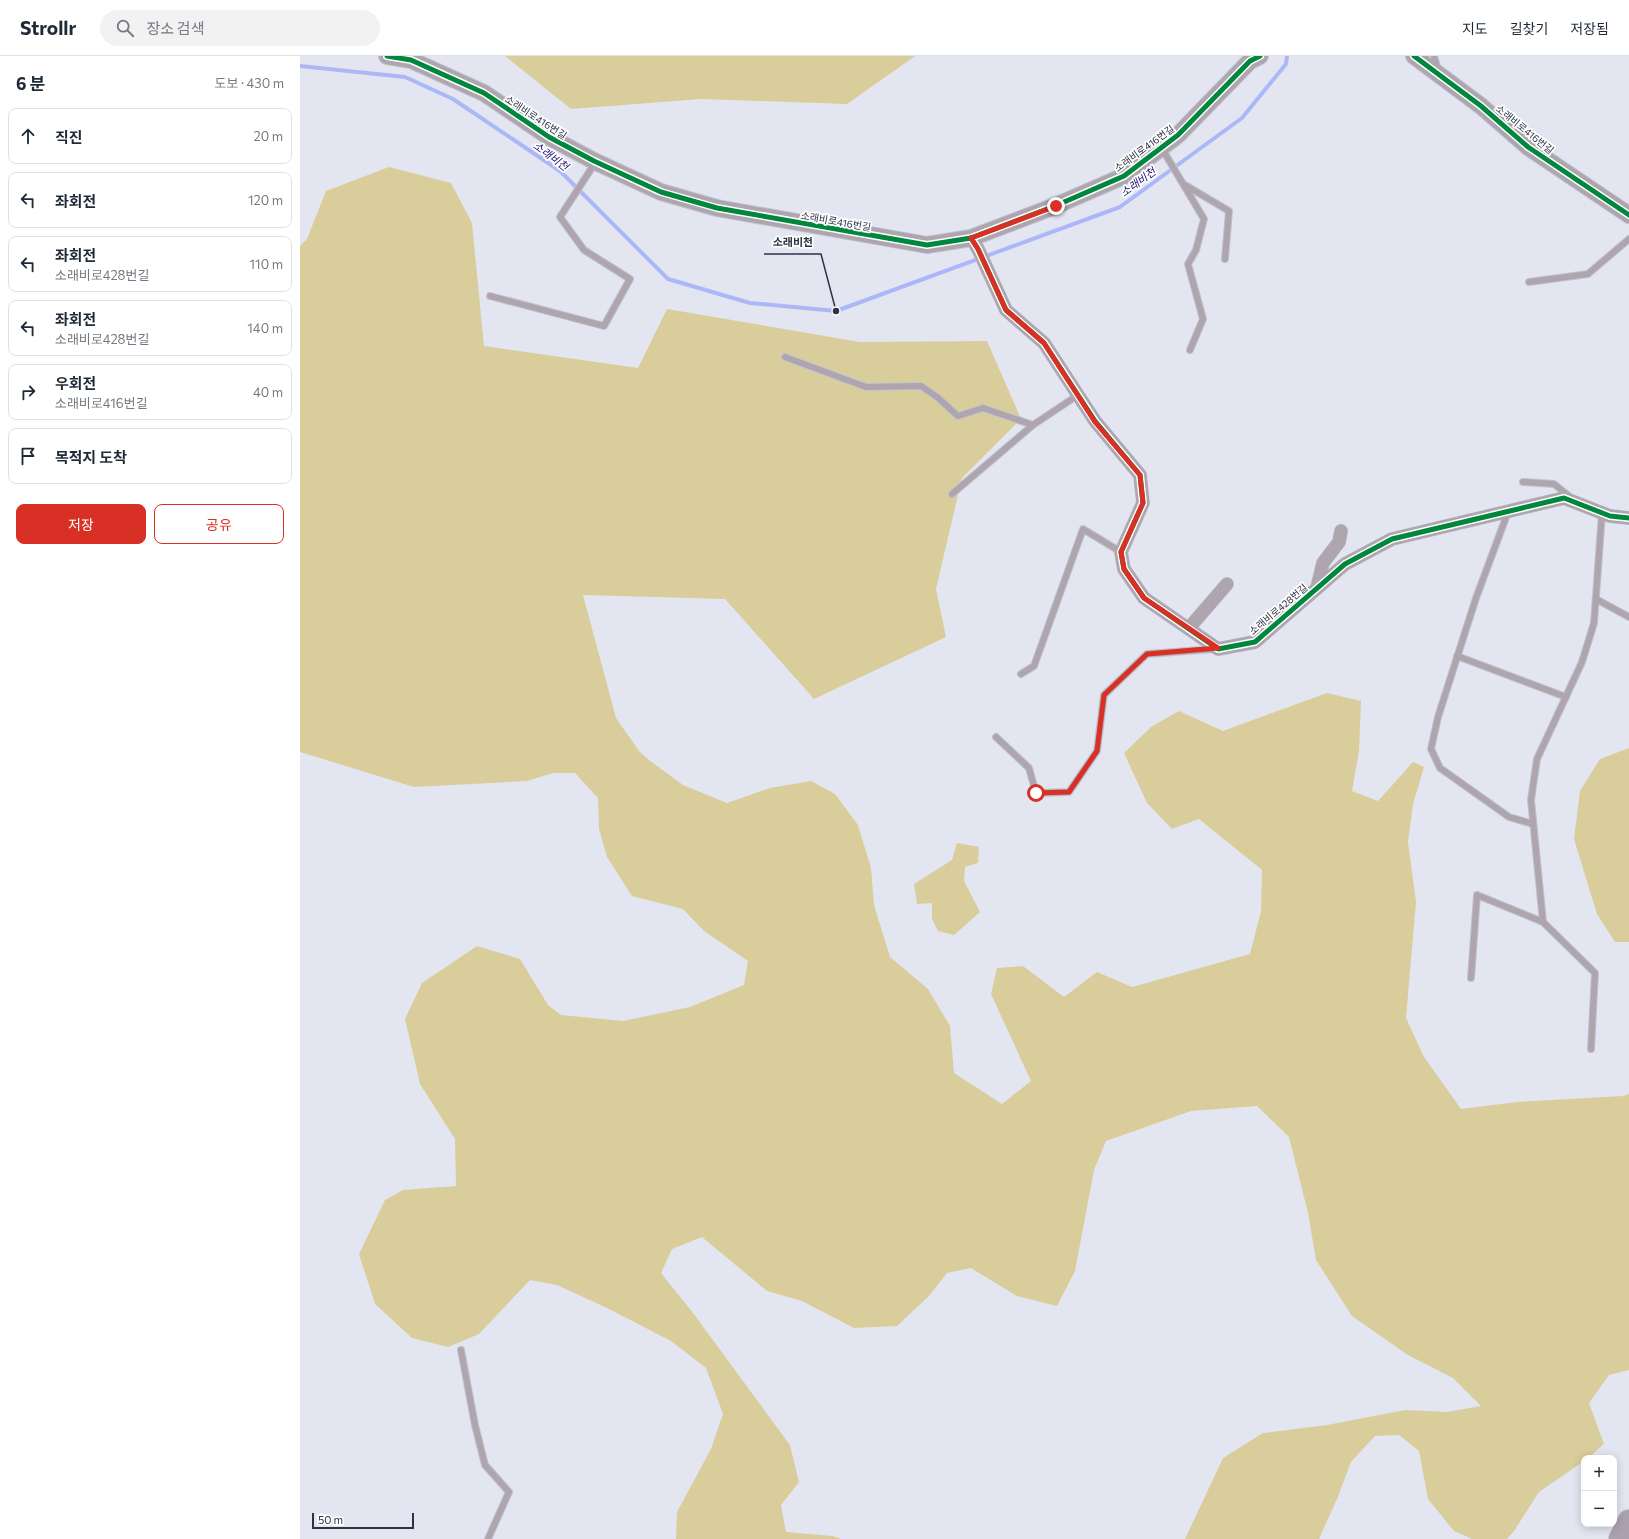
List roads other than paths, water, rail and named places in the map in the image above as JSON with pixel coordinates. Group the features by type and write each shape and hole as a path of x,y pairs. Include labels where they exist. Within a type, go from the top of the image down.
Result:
{"highway":[{"path":"1620,1539 1629,1521"}],"street":[{"name":"소래비로416번길","path":"387,56 411,60 484,93 549,137 595,162 661,192 717,208 927,245 974,243 1124,176 1165,154 1178,135 1250,61 1260,56"},
{"name":"소래비로416번길","path":"1414,56 1481,106 1528,146 1628,215"},
{"path":"974,243 1006,310 1044,343 1095,422 1140,475 1143,503 1121,552 1124,569 1144,598 1218,648"},
{"name":"소래비로428번길","path":"1218,648 1255,642 1344,564 1392,539 1564,498 1610,516 1629,518"},
{"path":"1317,588 1323,563 1339,542 1341,531"},
{"path":"1189,628 1227,584"}],"lane":[{"path":"1434,56 1439,74"},
{"path":"1165,154 1204,219 1196,250 1188,264 1203,319 1190,350"},
{"path":"490,296 604,326 630,279 584,250 560,217 595,162"},
{"path":"1183,184 1229,211 1225,259"},
{"path":"1529,282 1588,274 1629,239"},
{"path":"785,357 866,387 920,386 958,416 983,408 1033,425"},
{"path":"952,494 1033,425 1078,396"},
{"path":"1523,482 1554,484 1577,503"},
{"path":"1508,512 1476,598 1457,656 1438,717 1431,749 1440,768 1509,817 1533,824"},
{"path":"1543,922 1532,800 1537,760 1584,656 1594,623 1602,513"},
{"path":"1021,674 1034,666 1083,530 1121,552"},
{"path":"1596,599 1629,617"},
{"path":"996,737 1029,768 1036,793 1069,792 1097,751 1104,695 1147,654 1218,648"},
{"path":"1457,656 1566,697"},
{"path":"1471,978 1477,895 1543,922 1595,973 1591,1049"},
{"path":"461,1350 484,1465 509,1492 488,1539"}],"waterway":[{"name":"소래비천","path":"300,66 405,77 453,99 560,171 668,279 750,303 836,311 1120,207 1242,118 1286,64 1287,56"}],"place":[{"name":"소래비천","path":"836,311"}]}
